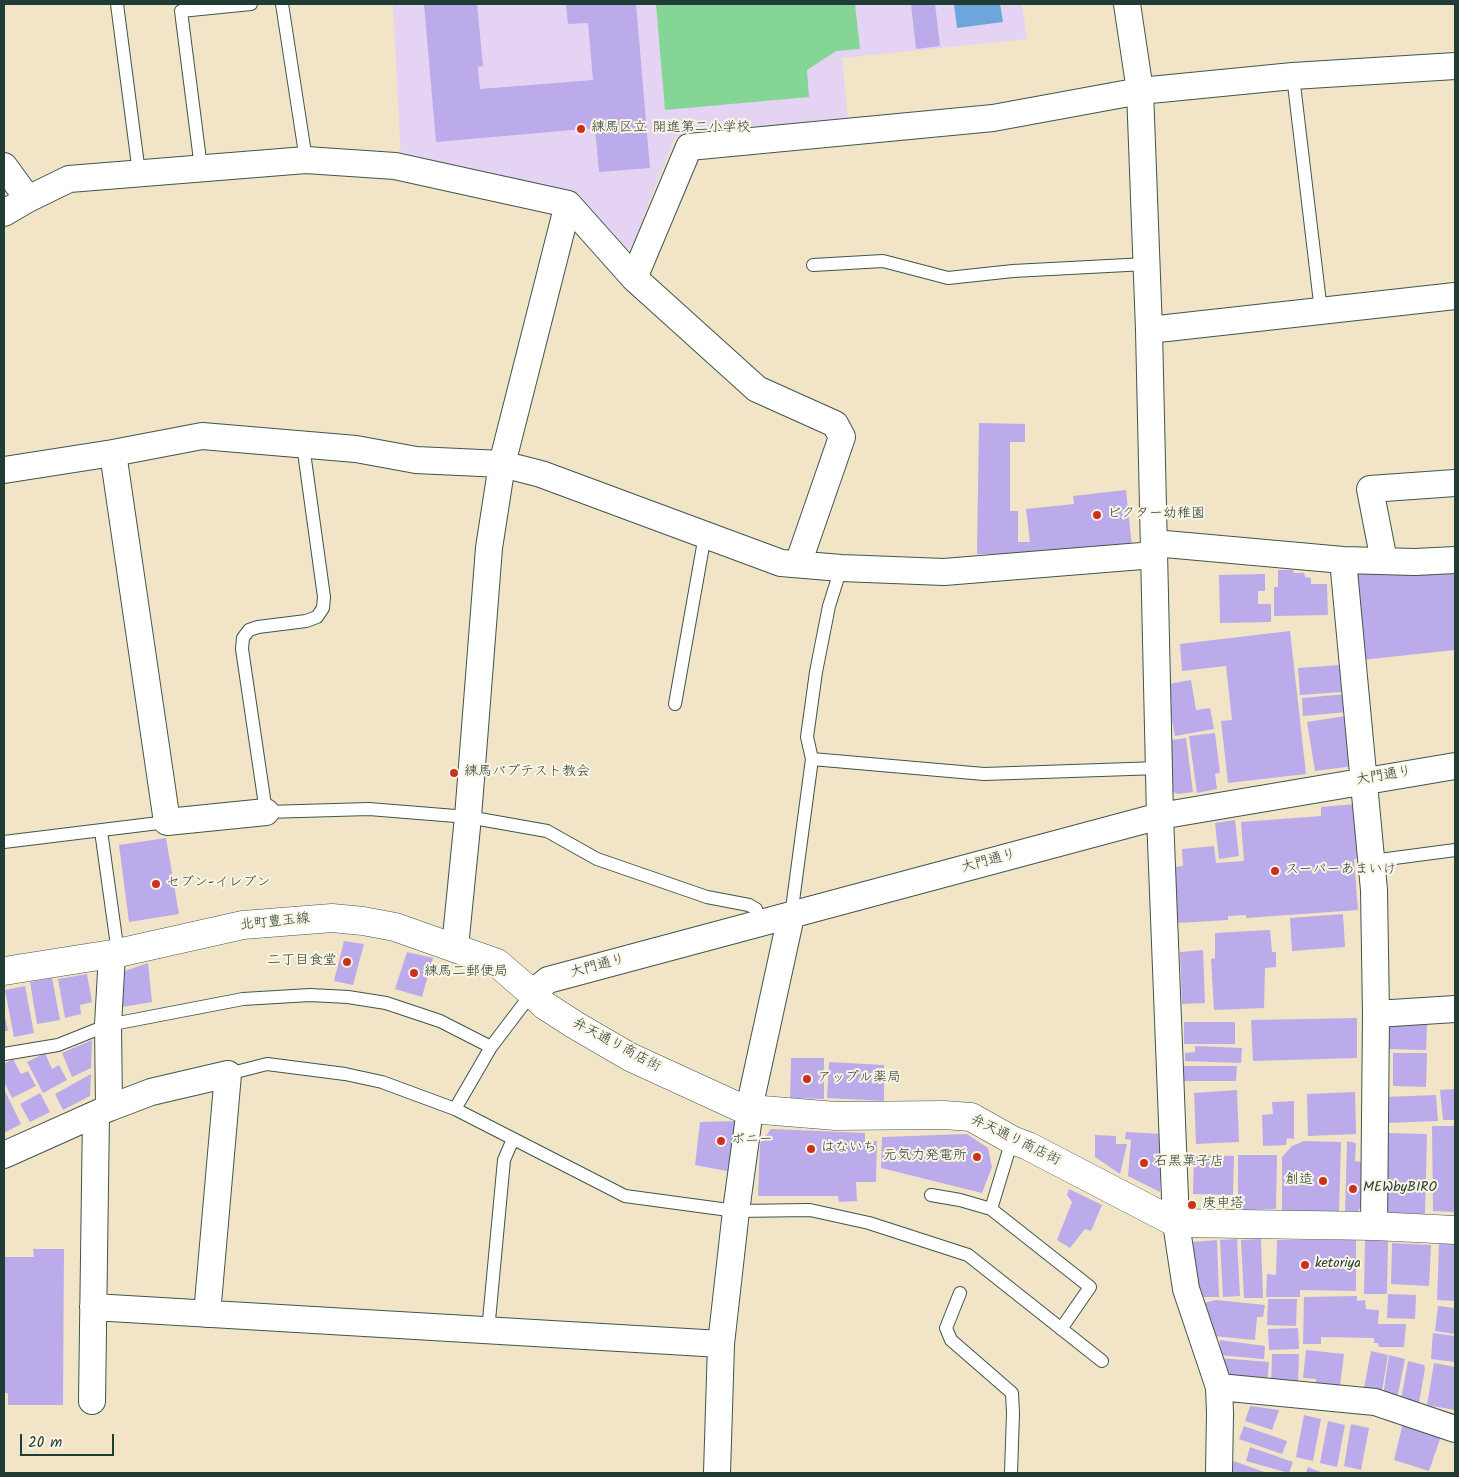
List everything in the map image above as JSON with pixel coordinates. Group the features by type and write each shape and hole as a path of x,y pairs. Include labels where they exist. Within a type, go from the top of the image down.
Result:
{"main road":[{"name":"北町豊玉線","path":"4,971 115,954 243,925 332,918 395,927 497,963 532,993"},
{"name":"弁天通り商店街","path":"532,993 544,1005 630,1057 750,1110 836,1116 944,1115 971,1117 1012,1140 1028,1146 1176,1222 1374,1226 1455,1230"}],"street":[{"path":"1127,4 1140,90 1149,330 1160,816 1176,1222 1186,1289 1219,1388 1219,1473"},
{"path":"634,278 689,147 993,118 1140,90 1293,76 1455,66"},
{"path":"4,214 28,198 69,179 306,160 395,166 568,204 634,278 757,389 835,424 842,437 798,564"},
{"path":"4,166 28,198"},
{"path":"454,947 468,818 489,548 502,464 568,204"},
{"path":"1149,330 1455,296"},
{"path":"4,470 113,453 202,436 356,449 416,460 502,464 541,474 781,563 840,568 944,572 1154,549 1344,560 1415,562 1455,560"},
{"path":"113,453 167,822 266,812"},
{"path":"1384,561 1370,489 1455,483"},
{"path":"1344,560 1374,890 1376,1014 1374,1226"},
{"name":"大門通り","path":"532,993 548,980 1160,816 1455,766"},
{"path":"717,1473 721,1344 736,1211 750,1110 791,916"},
{"path":"92,1401 93,1307 103,1111 108,1025 115,954"},
{"path":"1376,1014 1455,1009"},
{"path":"4,1155 151,1092 228,1074 207,1314"},
{"path":"93,1307 721,1344"},
{"path":"1219,1388 1375,1402 1455,1429"}],"lane":[{"path":"117,4 139,173"},
{"path":"201,168 181,10 251,4"},
{"path":"282,4 306,160"},
{"path":"1293,76 1321,311"},
{"path":"813,265 883,261 948,278 1013,271 1146,264"},
{"path":"304,445 324,597 323,608 317,617 306,621 258,627 249,630 243,638 242,649 266,812 369,809 468,818 546,831 597,859 706,897 749,905 756,910 761,923"},
{"path":"674,704 704,535"},
{"path":"791,916 812,759 807,737 816,672 829,606 840,568"},
{"path":"812,759 984,774 1159,768"},
{"path":"4,842 167,822"},
{"path":"102,831 115,954"},
{"path":"1372,861 1455,850"},
{"path":"455,1109 491,1047 532,993"},
{"path":"4,1054 58,1045 108,1025 243,999 310,995 348,997 386,1003 440,1021 491,1047"},
{"path":"228,1074 267,1064 345,1074 382,1082 455,1109 625,1196 736,1211 810,1210 869,1223 968,1255 1102,1361"},
{"path":"488,1331 504,1160 513,1139"},
{"path":"992,1209 1012,1140"},
{"path":"931,1195 960,1200 992,1209 1090,1287 1061,1329"},
{"path":"960,1294 946,1328 951,1340 1012,1393 1011,1473"}],"shaded area":[{"name":"練馬区立 開進第二小学校","path":"393,4 1022,4 1027,39 842,58 848,120 675,137 641,223 634,247 618,251 567,194 401,159"}],"green space":[{"path":"656,4 855,4 860,49 836,51 807,70 809,97 665,110"}],"water":[{"path":"954,4 1000,4 1003,22 957,28"}],"building":[{"path":"424,4 477,4 483,66 478,67 480,89 593,80 588,23 568,24 566,4 636,4 650,168 599,172 595,128 436,142"},
{"path":"911,4 935,4 940,46 916,49"},
{"path":"979,423 1025,424 1025,442 1010,442 1010,511 1018,511 1018,542 1030,542 1026,509 1074,504 1073,496 1126,490 1132,547 1012,555 977,554"},
{"path":"1278,570 1293,570 1294,573 1304,573 1305,577 1311,578 1311,584 1327,584 1328,615 1274,616 1274,587 1278,587"},
{"path":"1354,570 1455,570 1455,650 1361,660"},
{"path":"1265,574 1265,591 1258,591 1258,604 1271,604 1271,622 1220,623 1219,575"},
{"path":"1290,631 1306,774 1228,783 1221,721 1232,720 1226,666 1182,671 1180,644"},
{"path":"1341,665 1342,692 1300,695 1298,668"},
{"path":"1191,680 1196,710 1210,708 1214,729 1175,736 1169,704 1172,703 1168,684"},
{"path":"1346,694 1347,712 1303,716 1302,698"},
{"path":"1346,716 1354,766 1315,771 1307,722"},
{"path":"1215,733 1220,773 1215,774 1217,789 1197,793 1189,736"},
{"path":"1186,738 1193,792 1178,794 1173,792 1171,740"},
{"path":"1355,804 1359,858 1354,859 1358,910 1246,918 1246,915 1228,916 1228,920 1177,923 1174,867 1183,866 1182,849 1214,846 1216,863 1244,861 1241,822 1321,816 1321,807"},
{"path":"1235,820 1239,856 1219,859 1215,823"},
{"path":"166,838 179,914 129,922 119,845"},
{"path":"1343,914 1345,947 1292,951 1290,918"},
{"path":"1270,930 1272,952 1276,952 1276,967 1265,968 1264,1008 1214,1010 1211,959 1215,958 1215,933"},
{"path":"344,941 364,944 353,985 334,981"},
{"path":"1203,950 1205,1003 1182,1004 1180,952"},
{"path":"407,952 433,958 422,997 395,989"},
{"path":"148,963 152,1002 122,1007 122,972"},
{"path":"87,974 92,1002 80,1005 81,1014 65,1018 58,979"},
{"path":"52,978 60,1020 37,1024 30,982"},
{"path":"25,986 34,1033 14,1037 5,990"},
{"path":"4,1012 8,1031 4,1031"},
{"path":"1357,1018 1357,1058 1253,1061 1251,1020"},
{"path":"1184,1022 1235,1022 1235,1044 1184,1044"},
{"path":"1387,1024 1427,1025 1426,1050 1387,1049"},
{"path":"92,1040 91,1068 72,1077 62,1053"},
{"path":"1195,1046 1242,1048 1241,1063 1185,1061 1185,1053 1195,1052"},
{"path":"45,1053 52,1069 59,1065 67,1080 43,1093 27,1062"},
{"path":"1393,1053 1427,1053 1426,1087 1393,1086"},
{"path":"791,1058 824,1058 824,1099 790,1098"},
{"path":"13,1059 21,1074 28,1071 36,1086 12,1098 4,1082 4,1064"},
{"path":"829,1062 884,1065 884,1101 827,1098"},
{"path":"1183,1066 1237,1066 1236,1081 1184,1081"},
{"path":"91,1074 90,1096 63,1110 55,1094"},
{"path":"4,1089 21,1124 4,1133"},
{"path":"1455,1089 1455,1120 1443,1120 1440,1090"},
{"path":"1237,1090 1239,1142 1196,1144 1194,1093"},
{"path":"1355,1092 1356,1134 1308,1136 1307,1094"},
{"path":"40,1093 50,1112 30,1122 20,1104"},
{"path":"1436,1095 1438,1121 1387,1123 1385,1097"},
{"path":"1294,1101 1294,1139 1287,1138 1286,1145 1263,1146 1262,1115 1273,1114 1272,1102"},
{"path":"739,1121 732,1172 695,1165 700,1122"},
{"path":"1432,1126 1455,1126 1455,1212 1433,1211"},
{"path":"771,1129 865,1133 865,1141 877,1141 876,1182 856,1182 857,1201 839,1202 838,1196 758,1196 760,1143"},
{"path":"1126,1132 1162,1134 1160,1192 1128,1176 1131,1140 1125,1139"},
{"path":"1387,1133 1427,1134 1425,1214 1386,1213"},
{"path":"967,1134 988,1148 992,1167 982,1193 881,1168 882,1137"},
{"path":"1095,1135 1116,1136 1116,1144 1127,1144 1120,1174 1095,1157"},
{"path":"1304,1141 1341,1142 1339,1213 1282,1213 1282,1157 1292,1146"},
{"path":"1347,1141 1356,1143 1355,1161 1362,1162 1361,1207 1356,1213 1345,1213"},
{"path":"1194,1155 1234,1156 1233,1195 1193,1194"},
{"path":"1238,1155 1277,1155 1276,1209 1238,1210"},
{"path":"1069,1189 1102,1205 1091,1231 1085,1229 1070,1248 1057,1240 1072,1202 1067,1195"},
{"path":"1237,1239 1240,1296 1223,1297 1220,1240"},
{"path":"1261,1239 1263,1298 1244,1298 1241,1240"},
{"path":"1217,1240 1219,1297 1200,1297 1194,1281 1193,1242"},
{"path":"1277,1240 1356,1240 1356,1291 1300,1290 1300,1297 1266,1297 1267,1274 1276,1275"},
{"path":"1365,1240 1388,1241 1387,1294 1364,1294"},
{"path":"1392,1243 1431,1245 1429,1286 1391,1284"},
{"path":"1439,1244 1455,1244 1455,1301 1437,1300"},
{"path":"33,1249 64,1249 63,1405 8,1405 8,1393 4,1393 4,1257 34,1257"},
{"path":"1388,1294 1416,1295 1415,1319 1387,1318"},
{"path":"1357,1296 1357,1301 1365,1300 1366,1309 1379,1310 1378,1324 1406,1324 1404,1347 1379,1347 1378,1343 1374,1343 1374,1338 1321,1337 1321,1344 1303,1344 1304,1297"},
{"path":"1268,1299 1297,1299 1296,1326 1267,1325"},
{"path":"1216,1300 1265,1305 1263,1317 1257,1317 1255,1340 1213,1336 1204,1303"},
{"path":"1438,1306 1455,1308 1455,1334 1435,1331"},
{"path":"1298,1328 1299,1349 1269,1350 1268,1329"},
{"path":"1433,1333 1455,1336 1455,1362 1431,1359"},
{"path":"1220,1340 1265,1346 1264,1359 1218,1355"},
{"path":"1306,1350 1344,1354 1340,1386 1316,1383 1316,1379 1303,1378"},
{"path":"1371,1351 1388,1355 1381,1397 1363,1393"},
{"path":"1272,1354 1299,1354 1298,1386 1271,1385"},
{"path":"1389,1355 1405,1359 1397,1399 1383,1396"},
{"path":"1219,1358 1269,1362 1267,1385 1228,1381"},
{"path":"1408,1361 1424,1365 1425,1369 1419,1403 1401,1400"},
{"path":"1434,1363 1455,1367 1455,1410 1427,1405"},
{"path":"1250,1406 1279,1410 1272,1430 1245,1421"},
{"path":"1304,1415 1321,1419 1313,1461 1296,1457"},
{"path":"1328,1421 1345,1425 1337,1467 1320,1463"},
{"path":"1403,1423 1441,1436 1429,1471 1394,1460"},
{"path":"1351,1424 1369,1428 1361,1470 1344,1466"},
{"path":"1244,1426 1287,1441 1282,1454 1239,1439"},
{"path":"1250,1447 1293,1462 1289,1473 1246,1461"},
{"path":"1234,1461 1267,1473 1230,1473"},
{"path":"1308,1467 1323,1473 1306,1473"}],"place":[{"name":"練馬区立 開進第二小学校","path":"581,129"},
{"name":"ビクター幼稚園","path":"1097,515"},
{"name":"練馬バプテスト教会","path":"454,773"},
{"name":"スーパーあまいけ","path":"1275,871"},
{"name":"セブン-イレブン","path":"156,884"},
{"name":"二丁目食堂","path":"347,962"},
{"name":"練馬二郵便局","path":"414,973"},
{"name":"アップル薬局","path":"807,1079"},
{"name":"ポニー","path":"721,1141"},
{"name":"はないち","path":"811,1149"},
{"name":"元気力発電所","path":"977,1157"},
{"name":"石黒菓子店","path":"1144,1163"},
{"name":"創造","path":"1323,1181"},
{"name":"MEWbyBIRO","path":"1353,1189"},
{"name":"庚申塔","path":"1192,1205"},
{"name":"ketoriya","path":"1305,1265"}]}
